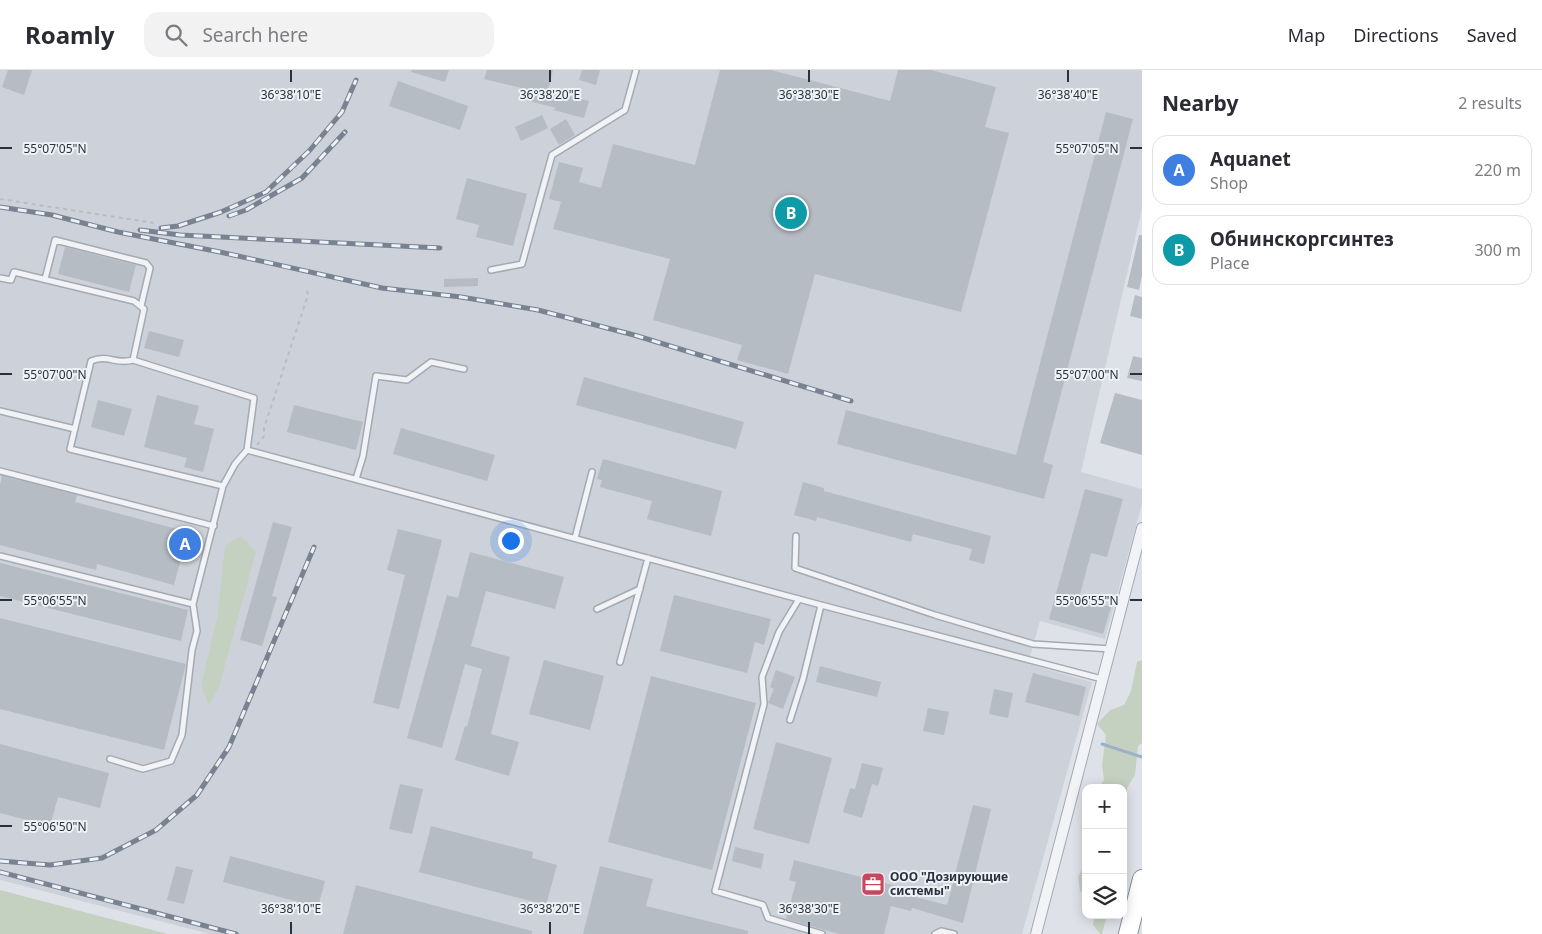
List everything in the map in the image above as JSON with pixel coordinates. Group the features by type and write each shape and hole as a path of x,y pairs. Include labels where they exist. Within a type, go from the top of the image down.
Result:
{"highway":[{"path":"1128,934 1142,879"}],"street":[{"path":"1036,934 1142,528"}],"lane":[{"path":"491,270 522,264 552,155 625,110 636,70"},
{"path":"45,279 56,240 146,263 150,268 141,306"},
{"path":"0,278 11,280 14,272 134,301 144,309 133,360"},
{"path":"110,759 143,769 171,761 182,735 192,650 197,631 193,604 224,486 235,464 249,450 254,398 133,360 124,362 101,357 90,362 70,449 224,486"},
{"path":"356,479 363,456 376,376 407,380 432,362 464,369"},
{"path":"0,411 75,429"},
{"path":"249,450 1102,679"},
{"path":"0,471 214,526"},
{"path":"575,538 592,472"},
{"path":"796,536 795,568 935,615 1034,644 1111,649"},
{"path":"0,556 193,604"},
{"path":"620,662 648,558"},
{"path":"597,609 640,589"},
{"path":"799,599 780,632 762,677 764,704 715,891 763,905 768,918 822,934"},
{"path":"790,720 803,679 821,605"},
{"path":"935,934 941,931 954,934"}],"path":[{"path":"0,199 154,222"},
{"path":"249,450 264,436 264,428 308,295 307,290"}],"shaded area":[{"path":"0,70 1142,70 1142,209 1081,472 1142,489 1142,504 1105,639 1040,621 1028,664 1092,682 1022,934 210,934 0,880"}],"green space":[{"path":"241,536 256,552 219,687 209,705 201,686 217,618 225,546"},
{"path":"1142,660 1142,743 1138,746 1135,775 1127,788 1127,784 1101,784 1104,780 1102,765 1106,735 1097,724 1110,710 1124,705 1131,691 1137,662"},
{"path":"1082,870 1082,892 1080,891 1078,877"},
{"path":"0,890 168,934 0,934"},
{"path":"1094,919 1106,919 1102,934 1093,925"}],"building":[{"path":"8,70 32,70 24,95 2,87"},
{"path":"412,70 449,70 445,82 411,72"},
{"path":"487,70 553,70 548,90 589,101 584,118 518,98 521,88 484,79"},
{"path":"582,70 600,70 596,85 579,80"},
{"path":"720,70 771,70 890,101 898,70 931,70 996,87 985,127 1009,133 961,312 815,274 788,374 737,360 742,345 653,320 670,259 553,229 561,202 549,199 559,162 583,168 579,182 601,188 613,144 695,165"},
{"path":"398,81 468,106 460,130 389,106"},
{"path":"1106,112 1133,119 1043,462 1053,465 1044,499 837,444 846,410 1016,455"},
{"path":"542,115 548,128 521,141 515,127"},
{"path":"566,119 575,135 559,145 550,129"},
{"path":"467,178 527,194 513,246 476,237 479,225 456,219"},
{"path":"1139,235 1142,235 1142,276 1139,290 1127,287"},
{"path":"65,247 136,265 129,292 58,274"},
{"path":"478,278 478,286 444,287 444,279"},
{"path":"1135,295 1142,297 1142,319 1130,316"},
{"path":"149,331 184,340 179,357 144,348"},
{"path":"1133,356 1142,358 1142,381 1127,378"},
{"path":"584,377 744,422 736,449 576,405"},
{"path":"1115,393 1142,400 1142,455 1100,443"},
{"path":"157,395 199,406 194,424 214,429 203,472 184,467 187,458 144,447"},
{"path":"98,400 132,409 124,436 91,427"},
{"path":"294,405 363,422 356,450 287,432"},
{"path":"401,428 495,455 487,481 393,454"},
{"path":"603,459 722,491 711,536 647,519 652,501 600,487 602,480 597,479"},
{"path":"2,476 77,495 75,502 188,532 174,585 97,564 96,570 0,545 0,485"},
{"path":"803,482 824,488 824,491 991,536 984,564 969,560 972,549 913,534 911,542 817,517 816,521 794,515"},
{"path":"1085,489 1123,499 1107,557 1091,553 1079,598 1111,607 1103,634 1049,619"},
{"path":"273,522 292,527 272,596 277,597 262,646 240,640"},
{"path":"398,529 442,540 399,709 373,703 405,575 387,570"},
{"path":"470,552 564,577 555,609 486,591 471,646 510,657 491,734 519,742 509,776 455,760 465,726 467,727 482,669 465,664 442,748 407,738 447,595 458,598"},
{"path":"0,563 188,610 181,641 0,596"},
{"path":"674,595 771,619 764,645 755,642 747,673 660,651"},
{"path":"0,618 186,664 164,750 0,709"},
{"path":"544,660 604,676 590,730 529,714"},
{"path":"820,666 881,682 877,697 816,682"},
{"path":"776,670 795,677 783,709 768,703 774,689 770,687"},
{"path":"1033,673 1086,687 1079,716 1025,702"},
{"path":"651,676 756,703 712,870 608,842"},
{"path":"994,689 1013,693 1008,718 989,714"},
{"path":"928,708 949,712 944,735 923,731"},
{"path":"776,742 832,758 809,844 753,829"},
{"path":"0,744 109,773 100,808 58,797 50,826 0,813"},
{"path":"862,763 883,768 878,786 872,784 862,818 843,812 850,788 855,789"},
{"path":"400,784 423,789 412,834 389,829"},
{"path":"973,805 991,809 963,923 912,908 911,911 891,906 884,934 839,934 786,919 796,882 789,880 794,860 916,891 915,897 947,905"},
{"path":"431,826 533,852 532,858 557,865 546,905 419,872"},
{"path":"735,847 764,854 761,869 732,861"},
{"path":"230,856 325,881 318,907 223,882"},
{"path":"176,866 193,870 184,904 167,900"},
{"path":"600,866 653,879 646,906 748,931 748,934 583,934"},
{"path":"356,885 532,931 532,934 343,934"}],"waterway":[{"path":"1102,744 1142,757"}],"railway":[{"path":"161,228 178,226 221,212 266,192 310,150 342,112 356,80"},
{"path":"229,216 246,210 302,178 345,132"},
{"path":"0,207 52,215 118,232 220,252 382,288 461,297 538,310 634,335 851,401"},
{"path":"140,230 180,235 440,248"},
{"path":"0,861 50,865 102,858 156,830 197,795 229,747 314,547"},
{"path":"0,872 236,934"}],"place":[{"name":"Обнинскоргсинтез","path":"791,213"},
{"name":"Aquanet","path":"185,544"},
{"name":"ООО \"Дозирующие системы\"","path":"873,884"}]}
